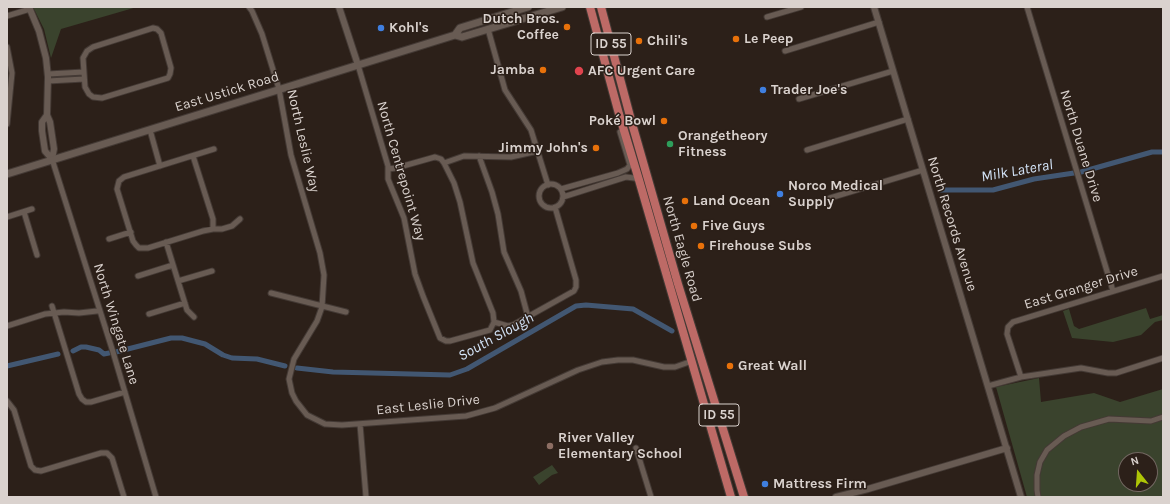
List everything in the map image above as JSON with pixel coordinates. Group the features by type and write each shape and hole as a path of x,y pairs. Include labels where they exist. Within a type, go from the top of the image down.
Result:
{"highway":[{"name":"North Eagle Road","path":"590,7 619,114 731,497"},
{"name":"North Eagle Road","path":"601,7 631,120 678,284 744,497"},
{"path":"639,180 643,181 652,212 658,213"},
{"path":"651,222 657,226 673,281 678,284"}],"main road":[{"name":"East Ustick Road","path":"455,35 460,28 528,7"},
{"name":"East Ustick Road","path":"7,174 455,35 462,37 562,7"}],"street":[{"name":"North Centrepoint Way","path":"339,7 358,65 388,169 388,179 404,218 416,274 423,296 442,340 450,341 490,330 494,322"},
{"path":"767,17 801,7"},
{"name":"North Records Avenue","path":"874,7 1021,497"},
{"name":"North Duane Drive","path":"1027,7 1113,291"},
{"path":"7,16 29,8 43,42 48,74 47,115 50,122 54,149 52,160"},
{"name":"North Leslie Way","path":"252,8 262,34 279,90 291,155 320,253 324,275 322,307 317,321 296,355 292,365"},
{"path":"785,51 879,22"},
{"path":"149,29 157,29 160,33 171,68 170,74 166,79 102,98 93,97 86,90 84,72 84,58 87,50 93,46 149,29"},
{"path":"488,29 505,90 531,130 548,185"},
{"path":"7,47 9,73 7,124"},
{"path":"799,99 893,71"},
{"path":"48,74 84,72"},
{"path":"48,81 84,79"},
{"path":"561,189 618,173 627,169 630,165 618,125 619,114"},
{"path":"807,150 908,119"},
{"path":"150,130 160,166"},
{"path":"214,149 124,176 119,181 117,189 131,232 136,245 139,248 148,248 213,228 232,226 240,218"},
{"path":"444,163 464,156 511,158 538,151"},
{"path":"193,156 213,219 213,228"},
{"path":"479,156 498,214 504,252 521,291 528,317"},
{"path":"388,169 435,157 444,163 454,183 460,202 473,262 493,313 494,322 508,326 513,325 564,298 574,291 576,287 576,280 555,207"},
{"name":"North Wingate Lane","path":"52,160 125,392 156,497"},
{"path":"830,198 923,170"},
{"path":"563,197 626,177 639,180"},
{"path":"548,185 557,185 561,189 563,197 561,203 555,207 544,205 540,200 540,191 543,187 548,185"},
{"path":"7,217 32,209"},
{"path":"24,212 37,255"},
{"path":"110,239 131,232"},
{"path":"166,242 187,310 194,317"},
{"path":"138,276 173,265"},
{"path":"178,281 212,271"},
{"name":"East Granger Drive","path":"1021,377 1007,334 1008,327 1013,322 1163,276"},
{"path":"271,293 346,312"},
{"path":"149,314 185,303"},
{"path":"52,306 79,394 82,399 86,402 92,402 125,392"},
{"path":"7,326 45,314 97,311"},
{"path":"988,386 1021,377 1081,368 1112,373 1163,358"},
{"name":"East Leslie Drive","path":"292,365 290,379 292,393 296,401 307,415 325,424 342,425 466,416 480,413 496,408 578,370 602,362 634,360 664,367 675,367 692,361"},
{"path":"7,401 14,410 30,466 35,470 42,471 101,453 107,453 112,458 124,497"},
{"path":"1038,497 1036,490 1040,462 1047,450 1064,436 1081,426 1109,419 1151,421 1163,417"},
{"path":"360,424 366,497"},
{"path":"636,448 651,497"},
{"path":"836,497 1007,448"},
{"path":"852,497 868,489"}],"green space":[{"path":"33,7 137,7 61,29 51,58 44,29"},
{"path":"1146,308 1150,319 1163,315 1163,320 1155,322 1141,335 1113,342 1072,338 1063,311 1069,309 1074,326 1079,329"},
{"path":"1039,378 1041,402 1094,393 1120,402 1163,389 1163,497 1027,497 996,387"},
{"path":"552,465 558,473 552,475 539,485 533,477"}],"waterway":[{"name":"Milk Lateral","path":"1081,172 1152,152 1163,152"},
{"name":"Milk Lateral","path":"941,190 993,190 1034,179 1074,173"},
{"name":"South Slough","path":"297,368 333,372 450,375 467,369 576,306 586,305 633,309 672,331"},
{"name":"South Slough","path":"116,352 171,338 182,338 205,344 223,355 232,358 257,359 285,366"},
{"name":"South Slough","path":"73,351 81,347 86,347 99,350 104,354 109,353"},
{"name":"South Slough","path":"7,366 58,354"}],"place":[{"name":"Dutch Bros. Coffee","path":"567,27"},
{"name":"Kohl's","path":"381,28"},
{"name":"Le Peep","path":"736,39"},
{"name":"Chili's","path":"639,41"},
{"name":"Jamba","path":"543,70"},
{"name":"AFC Urgent Care","path":"579,71"},
{"name":"Trader Joe's","path":"763,90"},
{"name":"Poké Bowl","path":"664,121"},
{"name":"Orangetheory Fitness","path":"670,144"},
{"name":"Jimmy John's","path":"596,148"},
{"name":"Norco Medical Supply","path":"780,194"},
{"name":"Land Ocean","path":"685,201"},
{"name":"Five Guys","path":"694,226"},
{"name":"Firehouse Subs","path":"701,246"},
{"name":"Great Wall","path":"730,366"},
{"name":"River Valley Elementary School","path":"550,446"},
{"name":"Mattress Firm","path":"765,484"}]}
